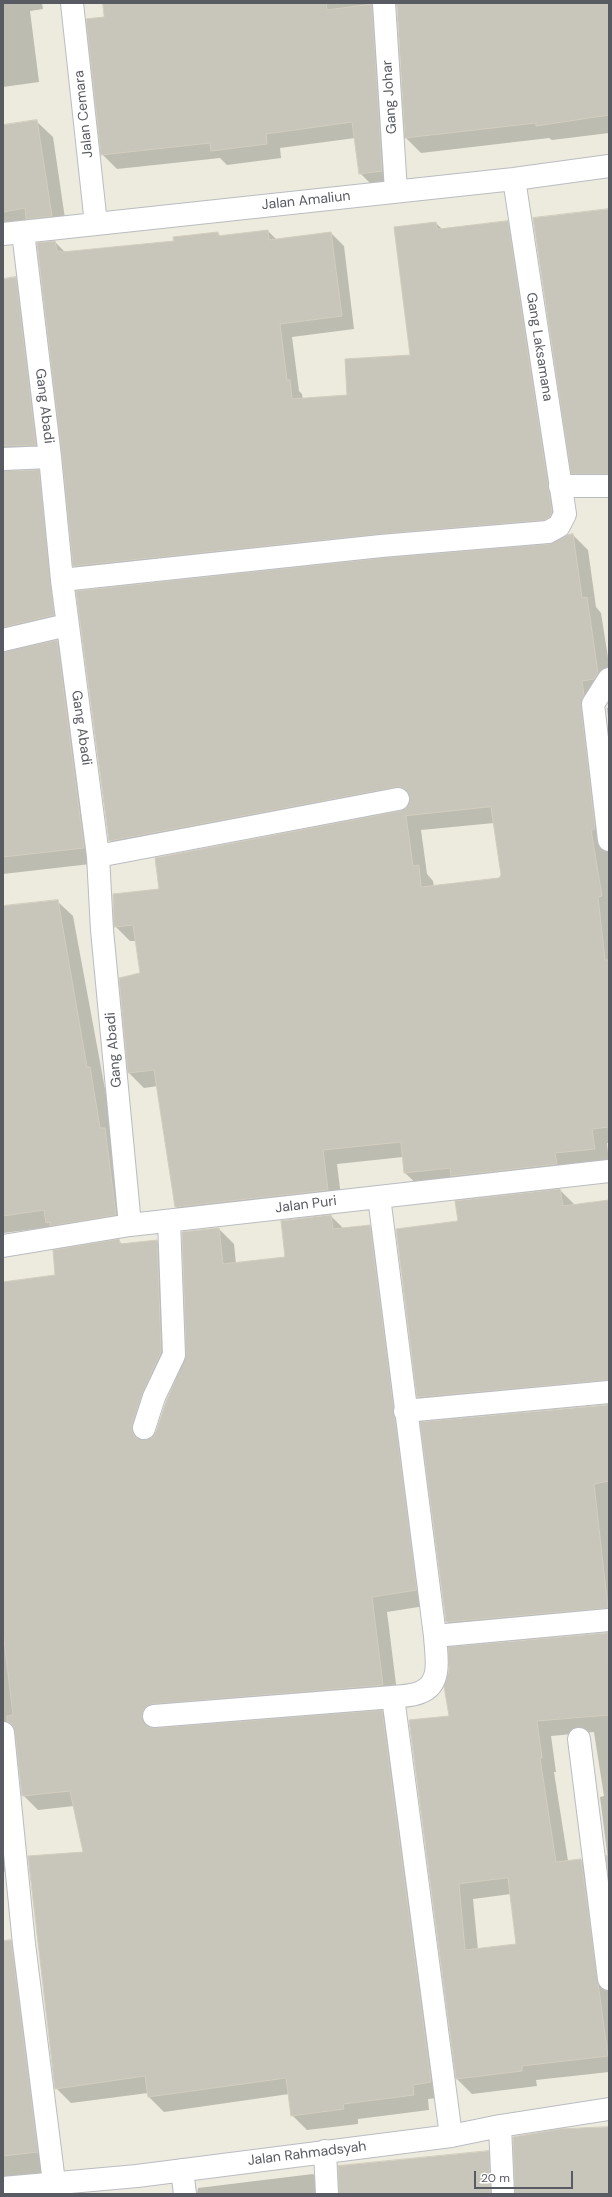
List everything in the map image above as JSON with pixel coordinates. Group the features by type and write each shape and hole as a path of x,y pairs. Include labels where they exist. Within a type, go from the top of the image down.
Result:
{"street":[{"name":"Jalan Cemara","path":"72,3 96,224"},
{"name":"Gang Johar","path":"384,3 396,191"},
{"name":"Jalan Amaliun","path":"13,233 514,179 609,166"},
{"name":"Gang Laksamana","path":"62,580 381,546 548,532 559,526 565,514 514,179"},
{"name":"Gang Abadi","path":"13,233 50,457 67,625 98,856 102,930 130,1225"},
{"path":"3,459 50,457"},
{"path":"560,486 609,486"},
{"path":"3,640 67,625"},
{"path":"609,679 593,704 609,840"},
{"path":"98,856 398,799"},
{"name":"Jalan Puri","path":"3,1246 130,1225 609,1171"},
{"path":"154,1716 393,1697 421,1692 433,1682 437,1666 435,1636 405,1411 379,1197"},
{"path":"144,1428 154,1397 174,1355 169,1221"},
{"path":"405,1411 609,1392"},
{"path":"435,1636 609,1620"},
{"path":"393,1697 451,2136"},
{"path":"3,1733 24,1944 54,2182"},
{"path":"579,1739 609,1979"},
{"name":"Jalan Rahmadsyah","path":"3,2188 54,2182 137,2176 451,2136 500,2126 609,2109"},
{"path":"500,2126 503,2194"},
{"path":"325,2151 327,2194"},
{"path":"182,2170 185,2194"}],"building":[{"path":"103,3 326,3 327,10 372,4 382,171 359,174 352,122 266,134 267,144 211,151 210,143 101,155 86,19 104,17"},
{"path":"397,3 609,3 609,115 536,126 536,123 405,138"},
{"path":"37,120 52,216 26,219 25,208 3,212 3,125"},
{"path":"609,209 609,474 571,474 533,218"},
{"path":"508,221 552,512 550,517 544,520 380,534 73,566 62,456 37,243 55,241 57,251 62,252 174,241 173,237 218,232 218,236 268,230 269,240 331,232 342,316 280,324 287,380 290,380 292,399 347,395 345,359 410,355 394,227 436,222 437,229"},
{"path":"16,277 36,445 3,446 3,279"},
{"path":"39,470 54,615 3,627 3,471"},
{"path":"573,534 582,598 587,597 598,673 594,679 582,681 584,695 581,705 595,829 591,830 602,896 598,897 605,960 609,960 609,1127 592,1129 595,1149 555,1153 557,1164 451,1176 450,1168 404,1173 401,1142 323,1150 328,1190 175,1207 154,1070 128,1073 119,978 140,973 133,925 114,927 113,894 159,889 155,858 400,811 406,808 410,797 407,791 402,787 396,787 109,841 76,591 382,558 549,544 567,535","holes":["491,807 501,875 499,878 421,887 419,865 413,866 406,816"]},
{"path":"57,640 84,848 3,857 3,652"},
{"path":"58,900 87,1067 90,1067 100,1128 105,1128 116,1215 50,1226 50,1222 46,1223 44,1210 3,1216 3,906"},
{"path":"560,1189 563,1206 609,1200 609,1380 417,1397 396,1229 458,1221 455,1201"},
{"path":"331,1215 333,1229 370,1225 417,1590 372,1597 383,1685 153,1704 147,1706 143,1710 142,1717 148,1727 155,1728 382,1710 431,2082 413,2085 414,2095 343,2104 344,2109 291,2116 286,2078 148,2097 145,2076 55,2089 28,1856 83,1852 70,1791 22,1796 15,1732 13,1725 7,1721 7,1716 13,1715 3,1631 3,1282 55,1275 53,1250 119,1239 120,1244 157,1240 161,1352 143,1392 132,1425 132,1431 135,1437 146,1440 152,1437 156,1432 166,1402 186,1355 182,1232 219,1228 223,1264 285,1257 281,1221"},
{"path":"609,1405 609,1481 594,1484 608,1608 446,1622 420,1422"},
{"path":"608,1633 609,1715 537,1721 542,1758 540,1758 556,1862 581,1859 608,2056 522,2066 522,2071 456,2079 409,1720 449,1716 444,1686 449,1670 448,1647","holes":["508,1878 516,1944 465,1950 459,1884"]},
{"path":"609,1855 609,1878 606,1856"},
{"path":"11,1940 38,2152 3,2156 3,1941"},
{"path":"609,2127 609,2194 515,2194 513,2137 560,2129"},
{"path":"489,2151 490,2194 339,2194 338,2166"}]}
